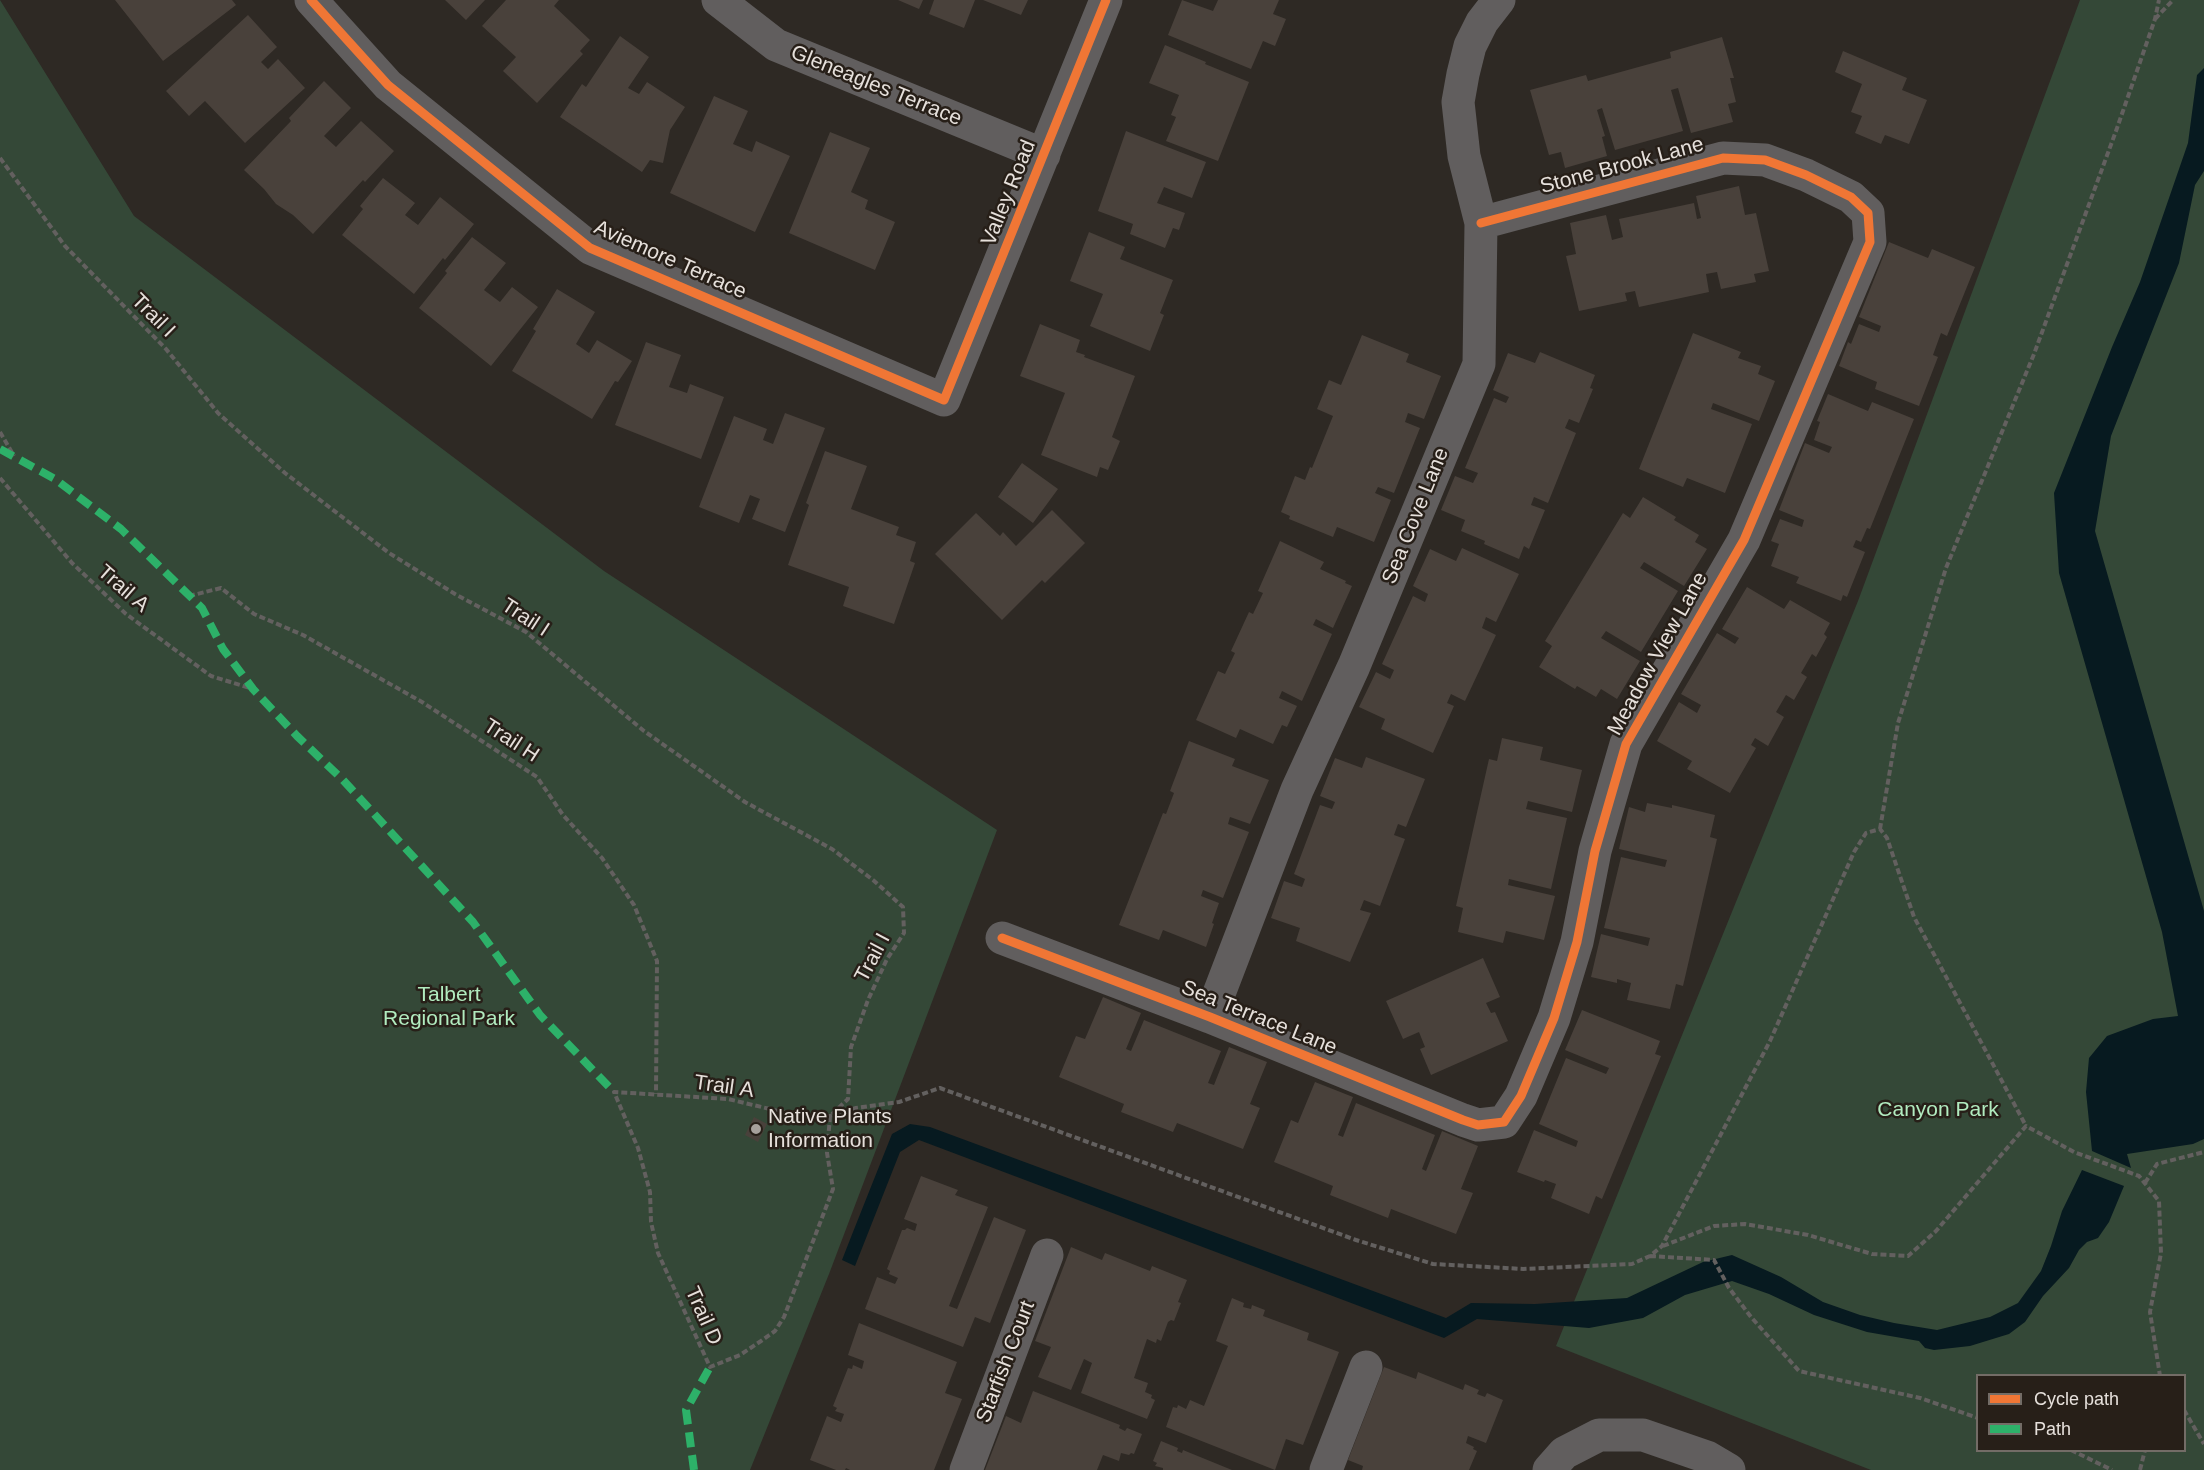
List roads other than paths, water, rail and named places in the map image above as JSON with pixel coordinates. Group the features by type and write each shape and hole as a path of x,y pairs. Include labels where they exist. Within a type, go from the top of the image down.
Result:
{"street":[{"name":"Aviemore Terrace","path":"311,0 388,85 590,248 944,399"},
{"name":"Gleneagles Terrace","path":"718,0 776,45 1044,155"},
{"name":"Valley Road","path":"944,399 1106,0"},
{"name":"Sea Cove Lane","path":"1210,1017 1297,790 1354,666 1479,364 1481,223 1464,156 1458,102 1462,74 1470,46 1482,22 1499,0"},
{"name":"Stone Brook Lane","path":"1481,223 1723,158 1765,160 1806,175 1851,197 1868,213"},
{"name":"Meadow View Lane","path":"1504,1122 1521,1096 1554,1018 1577,942 1595,851 1626,744 1744,540 1870,242 1868,213"},
{"name":"Sea Terrace Lane","path":"1002,938 1210,1017 1463,1120 1478,1125 1504,1122"},
{"name":"Starfish Court","path":"966,1470 1047,1255"},
{"path":"1326,1470 1366,1367"},
{"path":"1549,1470 1564,1452 1599,1435 1643,1435 1707,1457 1729,1470"}],"water":[{"path":"2204,68 2204,171 2195,185 2179,263 2111,436 2095,531 2204,911 2204,1139 2193,1144 2127,1154 2131,1168 2092,1151 2086,1092 2089,1058 2107,1036 2153,1019 2178,1016 2162,932 2059,573 2054,493 2140,282 2188,143 2197,75"},
{"path":"910,1124 930,1127 1446,1318 1471,1303 1535,1304 1627,1298 1703,1262 1732,1255 1781,1277 1823,1302 1860,1315 1937,1330 1990,1317 2018,1303 2041,1271 2062,1211 2082,1170 2124,1186 2109,1222 2098,1238 2087,1242 2079,1250 2069,1268 2043,1296 2025,1322 2009,1334 1970,1346 1934,1350 1925,1348 1919,1341 1867,1332 1814,1315 1769,1294 1732,1281 1685,1295 1643,1318 1589,1328 1477,1319 1444,1338 919,1140 900,1152 855,1266 842,1260 892,1134"}],"place":[{"name":"Native Plants Information","path":"756,1129"}],"park label":[{"name":"Talbert Regional Park","path":"449,1007"},
{"name":"Canyon Park","path":"1938,1110"}]}
